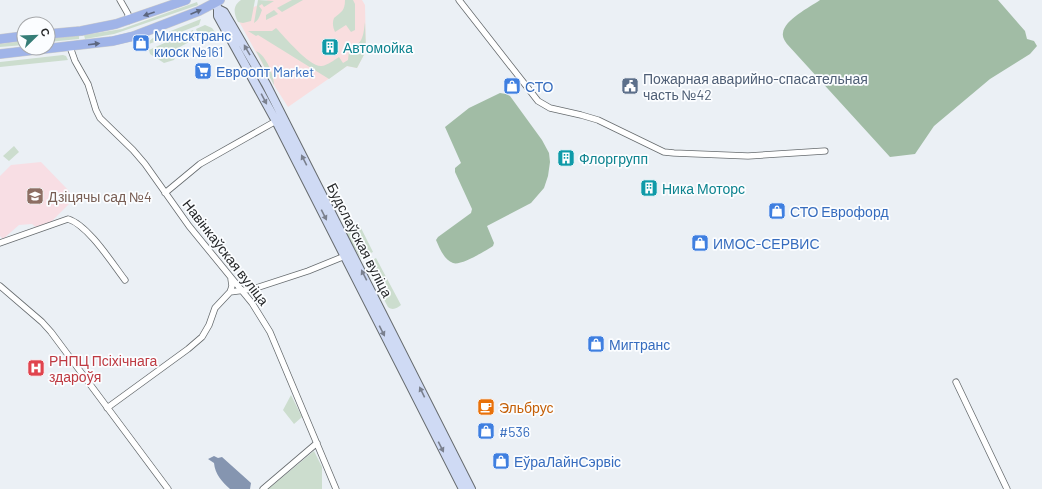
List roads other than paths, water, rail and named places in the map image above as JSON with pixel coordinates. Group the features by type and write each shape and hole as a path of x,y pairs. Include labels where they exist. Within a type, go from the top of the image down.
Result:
{"main road":[{"path":"56,33 81,31 128,21 186,0"},
{"path":"0,54 113,41 134,36 217,3"},
{"name":"Будслаўская вуліца","path":"217,3 218,16 276,120 463,489"},
{"name":"Будслаўская вуліца","path":"217,3 224,12 266,84 471,489"},
{"path":"0,39 16,37"}],"street":[{"path":"120,0 128,14 128,21"},
{"path":"459,0 538,101 550,108 581,114 598,120 664,152 748,156 825,151"},
{"name":"Навінкаўская вуліца","path":"70,47 75,61 88,84 100,118 133,150 145,164 189,226 252,303 270,332 336,489"},
{"path":"165,193 200,164 276,120"},
{"path":"0,243 68,218 82,226 125,280"},
{"path":"230,292 253,289 308,271 345,256"},
{"path":"107,408 188,349 202,337 215,308 230,292 232,286 231,278"},
{"path":"0,286 42,322 51,332 168,489"},
{"path":"252,303 250,294 253,289"},
{"path":"956,382 1007,489"},
{"path":"264,489 317,443"}],"water":[{"path":"214,456 218,458 222,457 251,483 250,489 230,489 217,474 214,463 208,459"}],"place":[{"name":"Минсктранс киоск №161","path":"141,43"},
{"name":"Автомойка","path":"330,47"},
{"name":"Евроопт Market","path":"203,71"},
{"name":"СТО","path":"512,86"},
{"name":"Пожарная аварийно-спасательная часть №42","path":"630,86"},
{"name":"Флоргрупп","path":"566,158"},
{"name":"Ника Моторс","path":"649,188"},
{"name":"Дзіцячы сад №4","path":"35,196"},
{"name":"СТО Еврофорд","path":"777,211"},
{"name":"ИМОС-СЕРВИС","path":"700,243"},
{"name":"Мигтранс","path":"596,344"},
{"name":"РНПЦ Псіхічнага здароўя","path":"36,368"},
{"name":"Эльбрус","path":"486,407"},
{"name":"#536","path":"486,431"},
{"name":"ЕўраЛайнСэрвіс","path":"501,461"}]}
